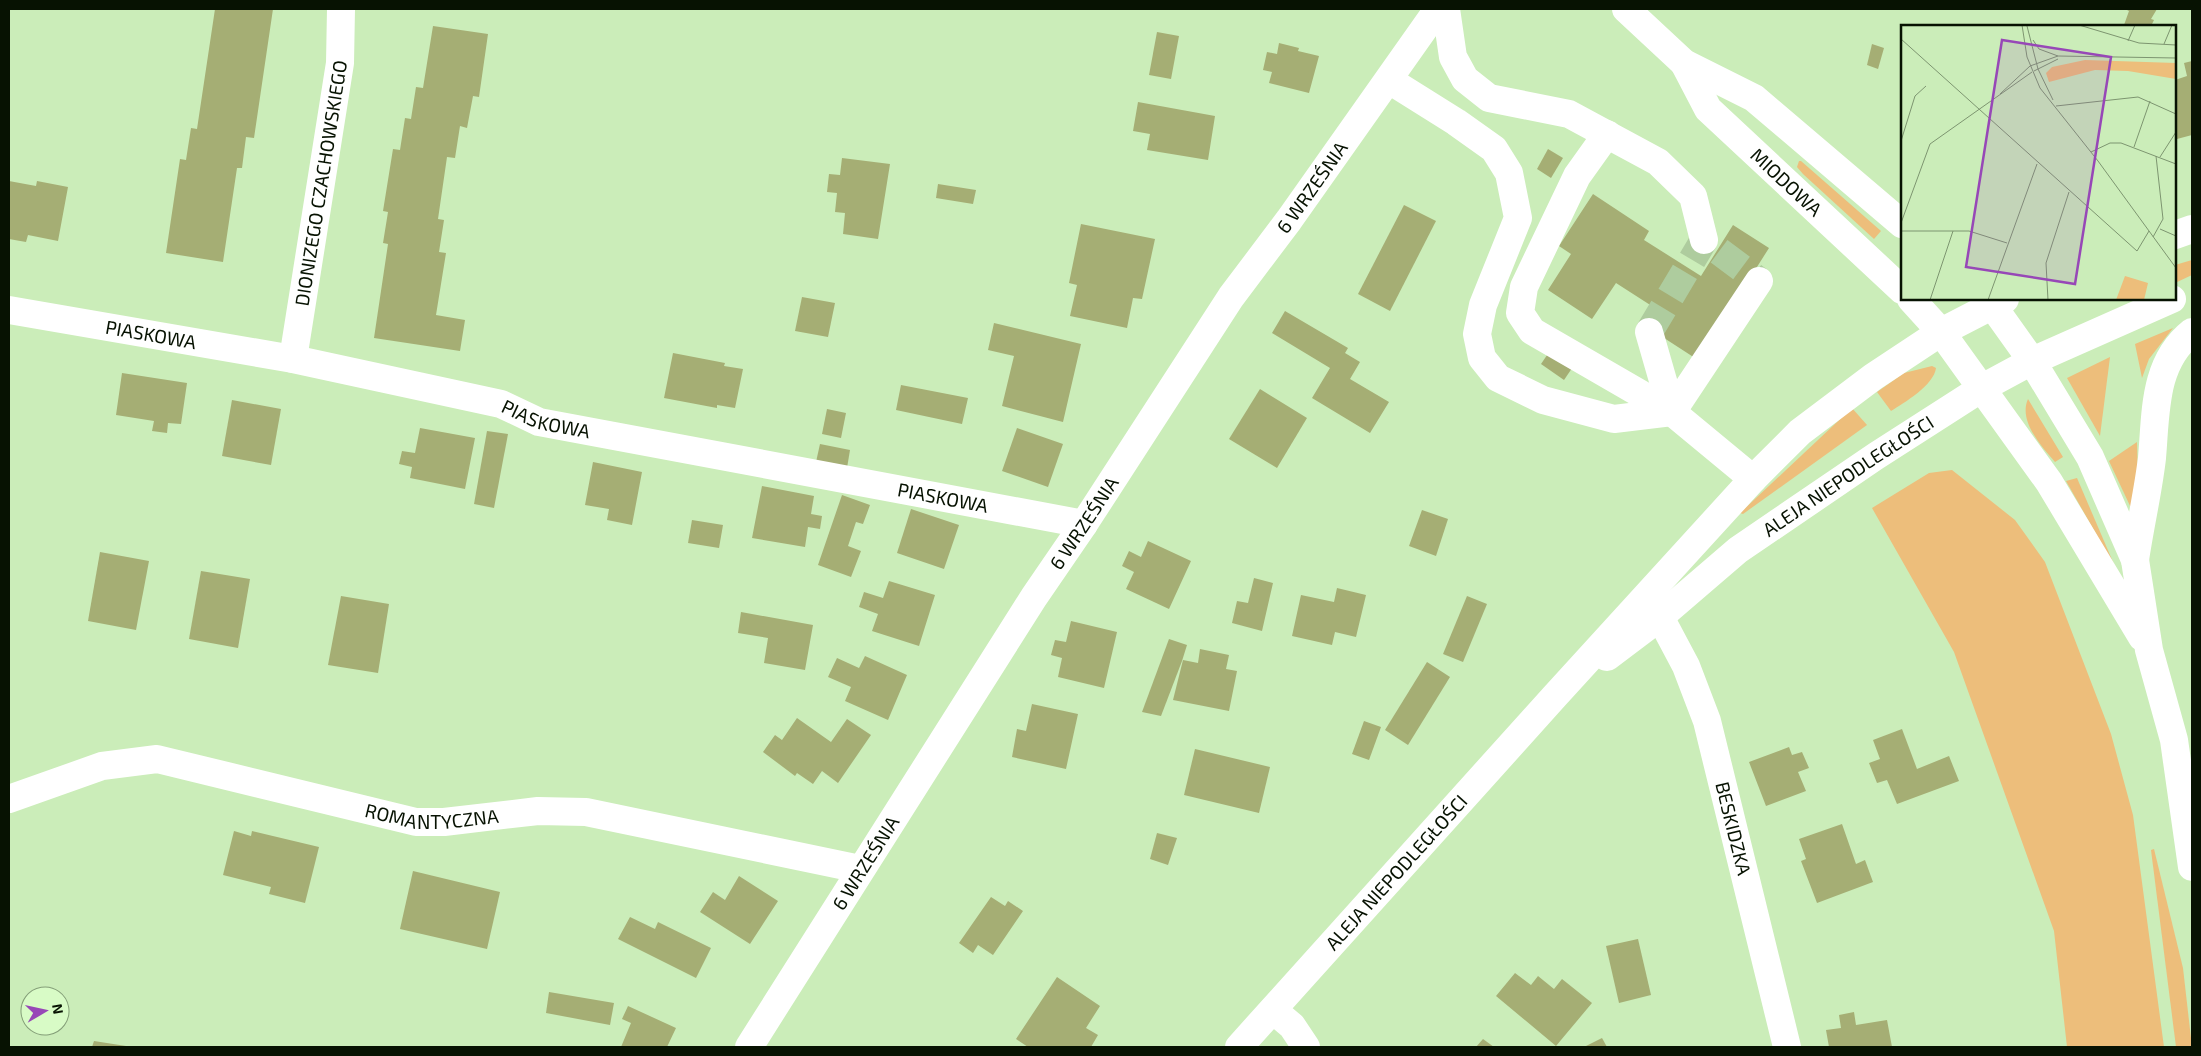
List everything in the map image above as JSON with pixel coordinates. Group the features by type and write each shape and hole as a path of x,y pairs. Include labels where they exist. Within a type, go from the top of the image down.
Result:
{"street":[{"name":"DIONIZEGO CZACHOWSKIEGO","path":"293,359 340,63 341,9"},
{"name":"6 WRZEŚNIA","path":"749,1047 1034,597 1084,524 1231,297 1389,80 1438,9"},
{"path":"1446,9 1454,57 1465,80 1489,98 1569,114 1658,162 1693,196 1704,240"},
{"name":"MIODOWA","path":"1626,9 1684,63 1754,98 1901,223"},
{"name":"MIODOWA","path":"1684,63 1708,110 1901,289"},
{"path":"1389,80 1456,122 1494,149 1509,173 1518,218 1483,305 1477,334 1482,358 1498,378 1543,400 1614,419 1672,412 1759,281"},
{"path":"1607,134 1577,176 1524,287 1520,313 1532,331 1672,412 1753,479"},
{"path":"2176,235 2192,229"},
{"name":"ALEJA NIEPODLEGŁOŚCI","path":"2176,297 2192,290"},
{"path":"1912,300 1941,332 2049,482 2149,650"},
{"name":"ALEJA NIEPODLEGŁOŚCI","path":"1554,697 1660,617 1738,550 1876,456 1982,388 2032,362 2169,300"},
{"path":"1994,301 2090,456 2135,560 2149,650 2174,740 2192,867"},
{"name":"ALEJA NIEPODLEGŁOŚCI","path":"1239,1047 1554,697 1753,479 1800,432 1873,377 1941,332 1994,301"},
{"name":"PIASKOWA","path":"9,310 293,359 501,404 539,422 1084,524"},
{"path":"1649,332 1672,412"},
{"path":"2135,560 2152,458 2155,402 2165,368 2184,338 2192,332"},
{"name":"BESKIDZKA","path":"1660,617 1686,666 1707,721 1787,1047"},
{"name":"ROMANTYCZNA","path":"9,799 102,766 144,759 157,759 416,822 444,822 538,811 578,811 860,869"},
{"path":"1273,1010 1292,1026 1306,1047"}],"shaded area":[{"path":"1799,161 1881,231 1874,239 1803,174 1797,167"},
{"path":"2192,260 2192,275 2176,283 2176,265"},
{"path":"2173,328 2149,359 2142,378 2135,344"},
{"path":"2110,357 2100,436 2067,378"},
{"path":"1932,366 1936,368 1930,381 1891,411 1877,392 1904,373"},
{"path":"2028,399 2063,457 2055,462 2038,441 2029,425 2026,416"},
{"path":"1852,408 1867,425 1743,514 1740,513"},
{"path":"2137,442 2138,483 2131,508 2109,461"},
{"path":"1952,470 2015,520 2045,562 2111,734 2133,815 2164,1047 2067,1047 2054,931 1954,652 1872,508 1929,473"},
{"path":"2077,478 2116,569 2066,481"},
{"path":"2154,849 2183,968 2192,1047 2176,1047 2151,850"}],"building":[{"path":"215,9 273,9 254,138 246,137 242,168 237,168 223,262 166,253 180,159 186,160 191,128 197,129"},
{"path":"2125,9 2157,9 2151,19 2154,20 2152,25 2124,25 2129,11"},
{"path":"433,26 488,34 479,97 473,96 467,128 460,126 455,158 447,157 438,219 444,220 439,252 446,253 436,315 465,320 460,351 374,338 388,244 383,243 388,212 383,211 393,149 400,150 405,118 411,119 416,87 423,88"},
{"path":"1157,32 1179,36 1171,79 1149,75"},
{"path":"1279,43 1299,48 1298,51 1319,56 1309,93 1269,83 1272,72 1263,70 1267,52 1277,54"},
{"path":"1872,44 1884,48 1878,69 1867,65"},
{"path":"2192,61 2192,135 2177,139 2176,80 2187,76 2184,63"},
{"path":"1138,102 1215,116 1208,160 1147,150 1150,134 1133,131"},
{"path":"1548,149 1563,158 1551,178 1537,169"},
{"path":"842,158 890,164 878,239 843,234 845,213 835,212 837,193 827,192 829,174 840,175"},
{"path":"9,181 36,186 37,181 68,187 58,241 28,235 26,242 9,239"},
{"path":"938,184 976,190 973,204 936,198"},
{"path":"1593,194 1649,231 1644,240 1701,276 1733,225 1769,248 1698,360 1661,336 1672,319 1616,283 1592,319 1548,290 1571,254 1559,246"},
{"path":"1404,205 1436,221 1390,311 1358,294"},
{"path":"1081,224 1155,239 1142,299 1133,298 1127,328 1070,316 1077,285 1069,283"},
{"path":"802,297 835,303 828,337 795,331"},
{"path":"1285,311 1348,348 1345,353 1360,362 1350,379 1389,402 1370,433 1312,398 1330,368 1272,333"},
{"path":"994,323 1081,344 1063,422 1002,406 1014,356 988,350"},
{"path":"1562,333 1585,349 1564,380 1541,364"},
{"path":"673,353 725,363 724,366 743,369 735,408 717,405 717,408 664,398"},
{"path":"122,373 187,383 181,424 168,423 167,433 152,431 154,421 116,415"},
{"path":"901,385 968,398 962,424 896,410"},
{"path":"1260,389 1307,418 1277,468 1229,439"},
{"path":"232,400 281,409 271,465 222,456"},
{"path":"827,409 846,413 841,438 822,434"},
{"path":"420,428 475,438 465,489 410,478 412,467 399,464 402,451 415,453"},
{"path":"1017,428 1063,444 1048,487 1002,471"},
{"path":"487,431 508,434 494,508 474,504"},
{"path":"820,444 850,450 847,468 816,462"},
{"path":"593,462 642,472 632,525 607,520 609,509 585,505"},
{"path":"762,486 814,496 811,514 822,516 820,529 808,527 805,547 752,538"},
{"path":"842,495 870,505 863,524 856,522 848,546 861,551 851,577 818,565"},
{"path":"911,509 959,525 944,569 897,553"},
{"path":"1422,510 1448,519 1436,556 1409,546"},
{"path":"692,520 723,525 719,548 688,543"},
{"path":"1148,541 1191,561 1169,609 1126,589 1134,572 1122,566 1129,551 1141,557"},
{"path":"100,552 149,561 136,630 88,621"},
{"path":"201,571 250,579 238,648 189,639"},
{"path":"1254,578 1273,583 1262,631 1232,623 1237,601 1248,603"},
{"path":"889,581 935,595 919,646 872,631 878,614 859,607 864,592 883,598"},
{"path":"1337,588 1366,595 1356,637 1335,632 1332,645 1292,636 1301,595 1334,602"},
{"path":"341,596 389,604 378,673 328,665"},
{"path":"1467,596 1487,604 1463,662 1443,654"},
{"path":"741,612 813,625 805,670 764,663 768,638 738,633"},
{"path":"1071,621 1117,632 1104,688 1058,677 1062,658 1051,655 1055,640 1066,642"},
{"path":"1169,639 1187,645 1182,661 1161,716 1142,712"},
{"path":"1200,649 1229,655 1226,669 1237,671 1229,711 1173,700 1183,660 1198,663"},
{"path":"865,656 907,675 888,720 845,701 851,687 828,677 837,658 859,668"},
{"path":"1427,662 1450,677 1408,745 1385,730"},
{"path":"1032,704 1078,714 1066,769 1012,757 1017,729 1026,731"},
{"path":"797,718 831,742 847,719 871,735 838,783 822,771 813,784 797,773 795,776 763,752 775,735 782,740"},
{"path":"1364,721 1381,727 1369,760 1352,754"},
{"path":"1902,729 1917,769 1949,756 1959,781 1897,804 1887,780 1877,783 1869,763 1880,759 1873,740"},
{"path":"1789,747 1792,755 1802,752 1809,768 1798,772 1806,791 1766,806 1749,762"},
{"path":"1195,749 1270,767 1259,813 1184,795"},
{"path":"1842,824 1856,864 1865,860 1873,882 1817,903 1801,861 1806,859 1799,839"},
{"path":"234,831 251,836 252,831 319,847 305,903 269,894 271,887 223,875"},
{"path":"1157,833 1177,838 1168,865 1150,859"},
{"path":"413,871 500,892 487,949 400,929"},
{"path":"739,876 778,901 750,944 700,912 713,892 725,900"},
{"path":"991,897 1005,906 1008,901 1023,911 993,955 978,945 973,953 959,943"},
{"path":"630,917 655,929 658,922 711,948 696,978 618,939"},
{"path":"1638,939 1651,995 1619,1003 1606,946"},
{"path":"1515,973 1531,985 1538,976 1554,989 1562,979 1592,1003 1556,1046 1496,996"},
{"path":"1057,977 1100,1006 1086,1028 1098,1035 1091,1047 1028,1047 1016,1039"},
{"path":"549,992 614,1003 610,1025 546,1013"},
{"path":"628,1006 676,1028 667,1047 621,1047 631,1023 622,1019"},
{"path":"1854,1012 1856,1025 1887,1020 1892,1047 1829,1047 1826,1030 1841,1028 1839,1015"},
{"path":"1602,1038 1607,1047 1584,1047"},
{"path":"1483,1039 1494,1047 1476,1047"},
{"path":"94,1041 126,1046 126,1047 92,1047"}],"tunnel":[{"path":"1649,332 1704,240 1759,281"}]}
